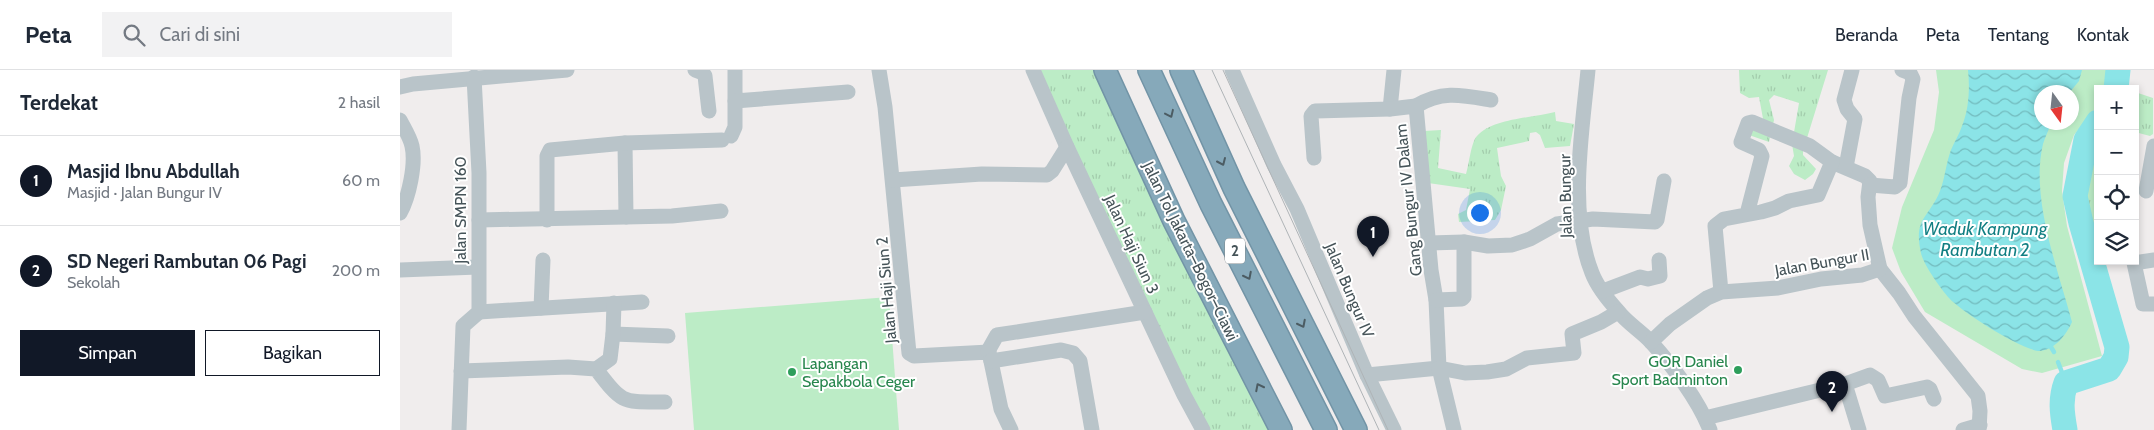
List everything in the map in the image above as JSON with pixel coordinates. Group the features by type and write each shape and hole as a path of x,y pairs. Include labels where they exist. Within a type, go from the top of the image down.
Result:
{"highway":[{"name":"Jalan Tol Jakarta–Bogor–Ciawi","path":"1105,70 1174,221 1281,430"},
{"name":"2","path":"1149,70 1211,204 1326,430"},
{"path":"1181,70 1234,188 1356,430"}],"street":[{"path":"400,87 474,77 567,70"},
{"path":"695,70 705,76 709,111"},
{"path":"547,220 547,156 550,150 625,143 726,138 735,127 735,70"},
{"path":"879,70 893,180 982,174 1047,175 1052,171 1066,147"},
{"name":"Jalan Haji Siun 3","path":"1033,70 1066,147 1202,430"},
{"path":"1390,109 1394,70"},
{"name":"Jalan Bungur","path":"1588,70 1580,163 1580,220 1584,247 1590,266 1593,275 1618,312 1651,342 1679,378 1706,427"},
{"path":"1721,292 1714,226 1724,219 1775,208 1796,199 1818,195 1839,165 1855,119 1847,109 1844,96 1852,70"},
{"path":"1870,185 1895,187 1900,183 1909,98 1913,79 1910,74 1902,70"},
{"name":"Jalan Bungur IV","path":"1236,71 1274,165 1297,209 1367,375 1394,430"},
{"name":"Jalan SMPN 160","path":"474,77 479,173 479,312"},
{"path":"736,101 848,92"},
{"path":"1416,106 1436,96 1450,94 1491,100"},
{"name":"Gang Bungur IV Dalam","path":"1314,158 1312,112 1416,106 1428,243 1436,300 1439,368 1454,430"},
{"path":"400,120 412,144 413,153 409,191 400,212"},
{"path":"1747,214 1762,156 1759,150 1741,142 1748,123 1752,122 1810,146 1839,165 1867,178 1870,185 1868,197 1870,225 1880,269"},
{"path":"625,143 626,217"},
{"path":"2146,191 2154,146"},
{"name":"Jalan Haji Siun 2","path":"893,180 910,355 989,356"},
{"path":"1428,243 1464,242 1488,246 1512,245 1530,239 1557,224 1580,220 1655,222 1657,220 1664,181"},
{"path":"479,220 672,216 721,211"},
{"path":"1436,300 1462,299 1464,297 1464,242"},
{"path":"541,308 543,260"},
{"path":"1603,291 1640,277 1648,279 1660,276 1659,260"},
{"path":"2154,260 2134,263 2143,304 2154,304"},
{"path":"400,270 478,267"},
{"name":"Jalan Bungur II","path":"1651,342 1707,298 1721,292 1778,288 1821,279 1862,275 1880,269 1914,316 1978,396 1979,428"},
{"path":"461,371 568,366 596,369 610,359 614,302"},
{"path":"459,430 464,326 479,312 614,302 642,302"},
{"path":"1011,430 1001,409 989,356 997,335 1144,312"},
{"path":"1367,375 1439,368 1466,373 1488,372 1506,369 1526,358 1574,353 1572,334 1601,322 1618,312"},
{"path":"613,334 668,336"},
{"path":"989,356 1061,350 1073,353 1080,362 1092,430"},
{"path":"596,369 612,390 626,400 665,402"},
{"path":"1706,427 1740,408 1845,384 1870,376 1878,380 1885,396 1927,387 1930,389 1934,399"},
{"path":"1845,384 1859,430"},
{"path":"1963,430 1979,428"}],"green space":[{"path":"1034,70 1105,70 1281,430 1208,430"},
{"path":"1739,70 1828,70 1803,151 1803,155 1816,169 1805,180 1794,174 1789,166 1794,156 1792,144 1799,103 1774,95 1769,100 1774,120 1769,142 1749,135 1746,127 1764,124 1759,97 1749,98 1740,93"},
{"name":"Waduk Kampung Rambutan 2","path":"1936,70 2107,70 2109,80 2107,85 2094,85 2094,110 2079,129 2079,85 2034,85 2034,130 2078,130 2074,135 2064,163 2062,191 2067,226 2102,356 2042,373 2022,369 1925,312 1901,272 1892,248 1902,207 1934,130 1939,92"},
{"path":"2139,93 2153,98 2153,134 2150,136 2139,133"},
{"path":"1555,112 1556,121 1574,124 1570,146 1545,148 1540,135 1536,132 1530,133 1529,141 1497,148 1501,176 1506,186 1501,210 1495,220 1459,222 1458,214 1466,210 1470,189 1428,183 1424,131 1441,130 1438,168 1466,174 1473,143 1484,130 1503,122"},
{"path":"2094,136 2094,249 2091,249 2086,236 2080,205 2083,172"},
{"name":"Lapangan Sepakbola Ceger","path":"889,297 899,430 694,430 685,313"}],"water":[{"name":"Waduk Kampung Rambutan 2","path":"1968,70 2082,70 2076,85 2034,85 2034,130 2048,130 2043,144 2040,165 2043,210 2053,257 2072,322 2060,341 2046,350 2032,350 2021,345 1993,330 1955,304 1933,276 1922,258 1919,232 1923,219 1940,191 1949,155 1966,113 1969,91"}],"waterway":[{"path":"2116,85 2118,70"},
{"path":"2065,430 2062,406 2066,383 2109,369 2116,357 2117,347 2075,196 2086,140 2094,128"},
{"path":"2051,347 2054,352"},
{"path":"2058,362 2066,383"}],"tram line":[{"path":"1212,70 1379,430"},
{"path":"1223,70 1388,430"}],"place":[{"name":"Masjid Ibnu Abdullah","path":"1373,257"},
{"name":"GOR Daniel Sport Badminton","path":"1738,370"},
{"name":"Lapangan Sepakbola Ceger","path":"792,372"},
{"name":"SD Negeri Rambutan 06 Pagi","path":"1832,412"}]}
